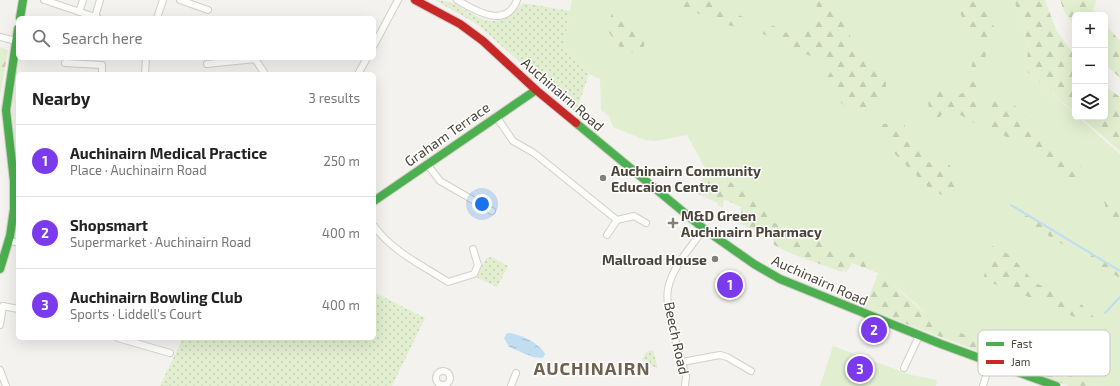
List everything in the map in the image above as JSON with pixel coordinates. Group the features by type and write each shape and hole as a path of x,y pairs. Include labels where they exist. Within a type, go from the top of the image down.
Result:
{"main road":[{"path":"20,16 23,0"},
{"name":"Auchinairn Road","path":"415,0 460,24 483,41 536,90 704,229 754,264 780,279 919,336 978,358"},
{"path":"0,269 8,240 14,209 14,182 6,110 16,41"},
{"name":"Graham Terrace","path":"376,200 536,90"},
{"name":"Auchinairn Road","path":"1028,376 1056,386"}],"street":[{"path":"44,0 93,16"},
{"path":"78,12 83,0"},
{"path":"97,16 100,0"},
{"path":"158,16 163,0"},
{"path":"180,0 208,10"},
{"path":"376,41 398,0"},
{"path":"457,0 482,14 498,16 508,11 517,0"},
{"path":"0,37 16,41"},
{"path":"145,72 146,60"},
{"path":"206,64 245,60"},
{"path":"256,60 264,72"},
{"path":"359,72 366,60"},
{"path":"65,63 102,66 102,72"},
{"path":"496,116 513,141 534,153 616,220"},
{"path":"427,164 440,181 492,211"},
{"path":"607,235 616,220 634,216 646,223"},
{"path":"376,228 389,243 448,282 474,274 478,265 473,249"},
{"name":"Beech Road","path":"685,386 686,376 668,305 668,290 680,263 704,229"},
{"path":"8,240 16,242"},
{"path":"0,325 1,305 16,309"},
{"path":"904,368 919,336"},
{"path":"125,340 170,353"},
{"path":"682,362 720,355 727,357 751,371"},
{"path":"0,370 6,386"},
{"path":"511,386 516,373"},
{"path":"984,386 986,376"}],"green space":[{"path":"435,0 448,2 459,6 488,21 498,20 510,15 523,3 570,11 563,48 589,74 576,112 477,24"},
{"path":"572,0 1014,0 1029,46 1025,70 1072,111 1072,120 1081,120 1120,154 1120,386 1097,386 1071,376 1110,376 1110,330 978,330 978,340 935,324 915,303 862,258 774,223 706,170 687,135 656,141 645,140 613,127 609,116 601,110 600,79 589,74 563,48"},
{"path":"666,0 721,0 726,9 747,19 746,29 723,24"},
{"path":"802,0 830,0 833,16 847,23 854,53 886,76 886,99 863,109 844,106 824,82 834,67 761,33 768,23 798,39 817,6"},
{"path":"953,0 981,0 995,29 981,69 981,110 979,126 946,106 939,119 929,113 928,96 940,88 958,95 965,92 977,44"},
{"path":"1014,0 1045,0 1056,30 1072,52 1072,110 1025,70 1029,46"},
{"path":"1060,0 1096,0 1093,10 1095,12 1072,12 1072,23 1064,11"},
{"path":"613,9 620,11 622,20 648,33 641,55 621,49 607,30"},
{"path":"1108,27 1120,41 1120,78 1108,67"},
{"path":"0,47 8,50 0,96"},
{"path":"1108,88 1120,97 1120,151 1084,120 1108,120"},
{"path":"992,92 1014,105 1065,158 1085,169 1086,182 1071,180 1027,146 992,130"},
{"path":"904,121 907,141 921,149 923,163 947,160 959,184 949,197 933,192 895,154 878,125"},
{"path":"707,167 762,203 774,223 863,257 935,323 978,340 978,351 865,308 878,273 852,263 847,272 843,270 842,272 792,254 774,245 773,239 739,223 741,207 724,199 723,208 717,205 718,203 696,193"},
{"path":"1103,197 1120,204 1120,221 1107,213"},
{"path":"1004,202 1120,272 1120,278 1030,225"},
{"path":"992,246 1010,255 1035,283 1078,301 1097,320 1086,322 1022,294 983,280"},
{"path":"492,257 508,266 497,287 476,277 486,258"},
{"path":"376,293 425,318 392,386 160,386 182,340 376,340"},
{"path":"833,346 911,375 937,380 936,386 820,386"},
{"path":"653,350 658,369 642,360 646,352"},
{"path":"1043,376 1071,376 1097,386 1069,386"}],"water":[{"path":"507,333 523,337 533,342 545,354 543,358 533,357 509,347 504,338"}],"waterway":[{"path":"1011,205 1120,271"},
{"path":"1105,313 1120,297"}],"traffic: fast":[{"path":"20,16 23,0"},
{"path":"0,269 10,236 14,209 14,181 6,110 16,42"},
{"path":"376,200 536,90"},
{"path":"576,123 704,229 754,264 780,279 978,358"},
{"path":"1029,376 1056,386"}],"traffic: jam":[{"path":"415,0 460,24 483,41 536,90 576,123"}],"place":[{"name":"Auchinairn Community Educaion Centre","path":"603,178"},
{"name":"M&D Green Auchinairn Pharmacy","path":"673,223"},
{"name":"Mallroad House","path":"715,259"},
{"name":"Auchinairn Medical Practice","path":"730,285"},
{"name":"Shopsmart","path":"874,330"},
{"name":"Auchinairn Bowling Club","path":"860,369"}],"district":[{"name":"AUCHINAIRN","path":"592,368"}]}
